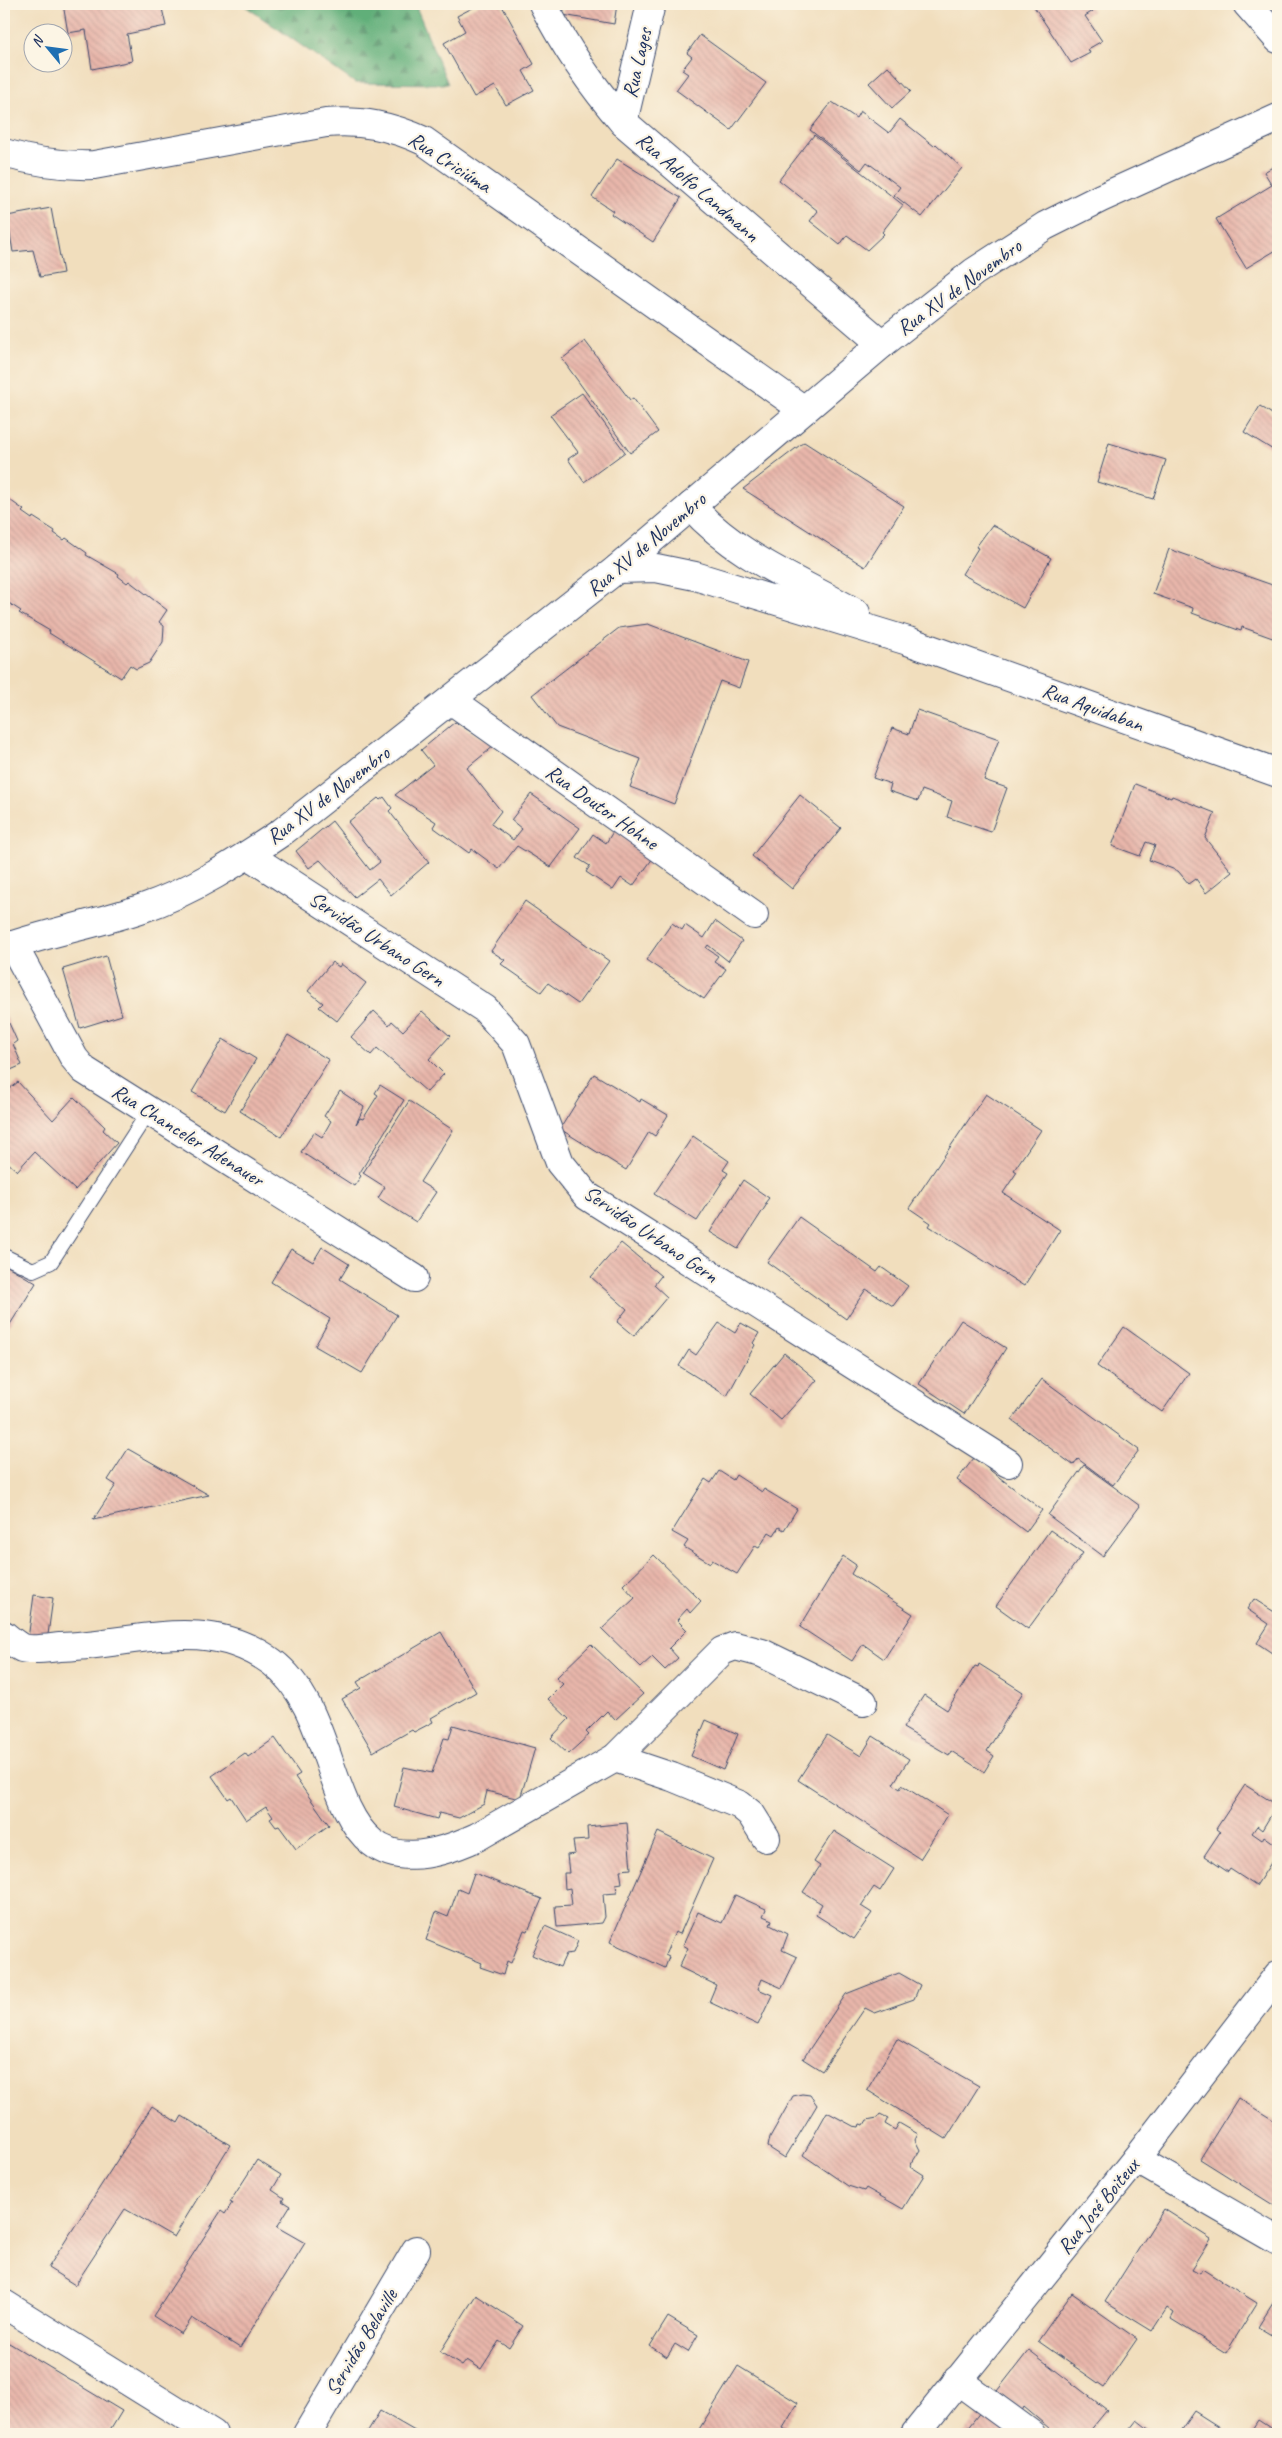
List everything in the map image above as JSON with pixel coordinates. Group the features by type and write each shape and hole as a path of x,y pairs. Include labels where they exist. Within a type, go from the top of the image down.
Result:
{"street":[{"name":"Rua Adolfo Landmann","path":"543,4 563,44 590,83 623,122 882,344"},
{"name":"Rua Lages","path":"623,122 651,4"},
{"path":"1247,4 1278,39"},
{"name":"Rua XV de Novembro","path":"8,946 144,908 191,887 248,855 282,832 617,569 882,344 974,272 1045,226 1101,198 1278,118"},
{"name":"Rua Criciúma","path":"4,152 30,161 68,166 94,164 326,123 350,121 397,129 424,140 804,410"},
{"name":"Rua Aquidaban","path":"691,506 710,527 736,547 908,641"},
{"name":"Rua Aquidaban","path":"617,569 656,568 695,576 908,641 1278,773"},
{"name":"Rua Doutor Hohne","path":"451,700 754,914"},
{"name":"Servidão Urbano Gern","path":"248,855 486,1009 516,1044 560,1163 586,1196 1008,1463"},
{"name":"Rua Chanceler Adenauer","path":"8,946 74,1058 84,1070 414,1278"},
{"path":"4,1635 23,1648 85,1646 150,1636 203,1634 234,1642 259,1653 286,1673 301,1693 314,1721 346,1810 357,1827 374,1843 392,1854 413,1857 458,1846 615,1758 722,1651 735,1646 762,1653 863,1702"},
{"path":"615,1758 672,1777 740,1805 751,1814 766,1838"},
{"name":"Rua José Boiteux","path":"915,2434 1136,2159 1278,1975"},
{"path":"1136,2159 1278,2241"},
{"name":"Servidão Belaville","path":"306,2434 416,2250"},
{"path":"4,2304 213,2434"},
{"path":"958,2380 1031,2434"}],"lane":[{"path":"4,1256 33,1270 51,1262 149,1111"}],"green space":[{"path":"242,4 415,4 448,84 355,83"}],"building":[{"path":"63,4 161,4 166,26 127,34 132,61 92,69 86,30 72,32 72,22 66,22"},
{"path":"480,4 501,4 534,64 523,71 534,90 506,105 495,86 474,97 444,43 465,31 457,16"},
{"path":"565,4 617,4 614,24 563,15"},
{"path":"1088,4 1093,11 1085,16 1102,41 1088,49 1090,53 1071,63 1033,5"},
{"path":"700,35 766,83 731,130 676,90 688,74 682,70 692,57 687,53"},
{"path":"888,66 911,91 892,108 869,83"},
{"path":"832,102 856,118 860,111 889,133 900,119 934,146 936,144 962,168 922,217 894,195 900,187 867,162 861,170 810,130"},
{"path":"814,135 903,205 882,232 884,234 867,250 847,235 840,245 810,221 818,211 779,180"},
{"path":"617,159 681,198 653,242 611,214 613,211 592,197"},
{"path":"1278,164 1278,249 1246,268 1216,219 1272,185 1264,172"},
{"path":"51,208 63,273 40,277 33,250 13,252 7,216"},
{"path":"585,341 630,400 633,398 658,432 630,453 562,359"},
{"path":"582,393 625,452 584,482 568,459 578,452 550,415"},
{"path":"1260,406 1278,418 1278,453 1244,432"},
{"path":"804,442 904,506 865,567 743,489"},
{"path":"1109,443 1166,460 1153,499 1097,482"},
{"path":"4,496 24,510 22,512 32,519 33,517 55,531 54,533 64,540 66,538 87,553 86,555 119,574 118,576 127,583 129,581 167,610 159,622 164,626 163,642 149,663 136,669 130,665 121,678 19,613 21,611 4,600"},
{"path":"992,525 1051,558 1023,608 962,574 978,548 976,547"},
{"path":"1169,549 1278,587 1278,640 1242,627 1241,631 1192,613 1193,608 1153,594"},
{"path":"648,624 748,662 739,688 720,681 674,804 630,787 641,759 557,727 532,695 619,628"},
{"path":"917,710 999,739 984,780 1007,788 991,832 947,817 952,801 922,790 918,801 889,791 891,784 873,778 892,728 909,734"},
{"path":"455,722 494,746 467,768 501,811 491,824 513,840 522,829 511,820 531,794 580,828 551,867 517,846 499,869 472,849 469,853 433,827 436,822 395,795 433,765 421,750"},
{"path":"1135,784 1215,813 1205,838 1232,872 1206,893 1196,879 1189,884 1178,871 1149,860 1155,845 1146,842 1140,856 1112,846"},
{"path":"800,795 841,828 792,889 752,856"},
{"path":"384,797 392,808 389,811 429,862 391,895 378,879 355,897 320,860 309,868 296,851 332,821 370,870 380,862 348,822 378,798 380,800"},
{"path":"614,830 653,858 633,886 621,878 613,890 586,872 590,866 577,858 593,834 606,843"},
{"path":"525,901 609,961 578,1004 548,983 541,992 501,964 505,960 491,951"},
{"path":"715,921 742,941 728,961 708,945 706,948 718,956 714,961 726,969 704,999 646,960 672,923 682,930 685,925 704,938"},
{"path":"106,956 122,1015 80,1028 63,969"},
{"path":"332,962 339,967 341,964 366,983 337,1021 319,1007 323,1003 308,991"},
{"path":"374,1011 389,1025 392,1021 403,1031 422,1011 450,1036 429,1059 444,1074 427,1092 377,1048 371,1055 351,1037"},
{"path":"5,1014 17,1041 13,1044 22,1065 4,1073"},
{"path":"288,1035 329,1060 281,1137 240,1111"},
{"path":"223,1039 256,1059 225,1111 192,1092"},
{"path":"594,1074 640,1102 641,1099 668,1115 655,1136 649,1132 626,1170 560,1129"},
{"path":"18,1082 53,1120 74,1097 105,1127 103,1130 117,1143 75,1190 34,1152 17,1171 4,1159 4,1093"},
{"path":"380,1085 404,1100 359,1174 361,1176 354,1186 301,1152 314,1132 322,1137 331,1121 324,1116 340,1091 364,1107 356,1124 360,1118 363,1119 378,1095 375,1093"},
{"path":"986,1094 1041,1130 1014,1170 1017,1172 1003,1193 1060,1230 1024,1286 929,1226 931,1223 909,1208"},
{"path":"409,1101 453,1130 420,1182 436,1192 416,1222 378,1198 385,1187 363,1173"},
{"path":"693,1136 729,1161 723,1170 728,1173 697,1221 654,1194"},
{"path":"743,1180 769,1198 738,1249 710,1232"},
{"path":"799,1217 877,1272 881,1267 908,1286 893,1306 866,1289 846,1319 767,1262"},
{"path":"621,1243 661,1276 654,1285 667,1297 634,1336 617,1322 627,1309 591,1277"},
{"path":"322,1247 349,1264 340,1279 397,1315 362,1373 315,1346 330,1319 271,1282 291,1249 313,1262"},
{"path":"4,1264 36,1283 4,1334"},
{"path":"961,1320 1006,1348 964,1414 919,1384"},
{"path":"719,1323 735,1333 741,1323 759,1333 753,1343 755,1345 727,1396 679,1366 689,1350 696,1355"},
{"path":"1124,1327 1189,1373 1162,1412 1097,1366"},
{"path":"784,1353 817,1380 781,1420 750,1394"},
{"path":"1042,1379 1139,1450 1113,1485 1078,1459 1073,1465 1012,1420"},
{"path":"128,1449 209,1495 93,1520 116,1485 108,1480"},
{"path":"974,1458 1042,1510 1026,1532 957,1480"},
{"path":"1084,1465 1140,1506 1103,1556 1048,1515"},
{"path":"719,1471 733,1480 736,1475 762,1492 764,1489 797,1509 784,1530 779,1527 774,1535 769,1532 759,1548 755,1546 737,1574 712,1560 710,1563 684,1547 688,1541 672,1532 705,1479 711,1483"},
{"path":"1050,1530 1083,1553 1028,1629 996,1606"},
{"path":"654,1555 701,1601 690,1613 687,1609 677,1620 687,1630 669,1648 678,1658 665,1670 652,1657 641,1667 602,1629 635,1598 623,1585"},
{"path":"843,1556 856,1565 851,1574 913,1614 884,1659 863,1644 852,1661 800,1627"},
{"path":"34,1595 53,1598 47,1642 28,1639"},
{"path":"1254,1599 1276,1613 1278,1609 1278,1657 1257,1643 1269,1624 1247,1609"},
{"path":"441,1632 476,1692 431,1718 433,1722 414,1732 412,1730 373,1752 342,1699 361,1688 357,1682"},
{"path":"591,1644 643,1694 615,1720 607,1711 586,1732 589,1735 568,1754 551,1738 569,1719 548,1699 563,1684 556,1678"},
{"path":"979,1664 1023,1692 987,1751 994,1756 984,1772 951,1751 949,1755 903,1728 924,1695 947,1710 975,1666 978,1667"},
{"path":"706,1720 738,1734 723,1770 691,1756"},
{"path":"453,1725 535,1748 520,1799 487,1791 484,1804 459,1818 439,1813 437,1819 394,1807 404,1767 432,1773 444,1738 449,1739"},
{"path":"827,1735 861,1756 873,1736 909,1759 893,1784 900,1789 902,1785 948,1815 920,1859 798,1780"},
{"path":"275,1738 300,1774 295,1777 329,1825 296,1849 279,1826 276,1827 270,1819 273,1817 266,1807 246,1820 231,1797 228,1799 212,1776 245,1753 248,1757"},
{"path":"1245,1785 1277,1805 1262,1830 1257,1826 1252,1833 1262,1840 1264,1836 1278,1846 1278,1852 1256,1886 1230,1869 1228,1872 1204,1856 1220,1832 1216,1829"},
{"path":"627,1823 631,1869 620,1870 622,1883 616,1884 617,1893 603,1894 605,1917 602,1923 557,1927 555,1906 572,1905 570,1888 565,1889 564,1873 569,1873 567,1855 575,1854 573,1841 588,1840 587,1827"},
{"path":"834,1831 894,1869 880,1891 874,1887 861,1906 872,1913 854,1939 816,1915 822,1904 803,1892 820,1866 814,1862"},
{"path":"658,1832 713,1859 680,1934 675,1932 665,1955 669,1957 665,1968 610,1942"},
{"path":"474,1873 542,1899 528,1931 524,1930 511,1963 507,1961 503,1975 480,1967 482,1963 426,1940 436,1912 448,1917 458,1889 467,1893"},
{"path":"735,1895 766,1909 763,1916 772,1920 770,1925 788,1934 782,1950 797,1957 782,1988 762,1979 758,1989 772,1995 758,2025 709,2002 716,1985 679,1967 688,1948 683,1945 698,1912 722,1923"},
{"path":"545,1926 578,1941 573,1953 566,1954 560,1967 532,1955"},
{"path":"899,1973 920,1985 914,1999 875,2013 865,2008 822,2071 803,2059 846,1994"},
{"path":"897,2039 979,2086 946,2139 867,2090"},
{"path":"810,2095 817,2105 785,2158 768,2147 770,2137 793,2096"},
{"path":"1238,2098 1278,2123 1278,2208 1200,2159"},
{"path":"152,2106 178,2123 182,2116 230,2145 174,2237 125,2209 75,2285 48,2268"},
{"path":"827,2112 853,2126 859,2127 860,2124 864,2125 867,2120 877,2118 880,2114 888,2118 885,2124 895,2130 899,2123 918,2134 915,2140 920,2150 910,2166 924,2175 903,2209 866,2188 864,2191 848,2186 803,2155"},
{"path":"257,2160 281,2175 272,2190 284,2198 282,2201 290,2206 277,2227 305,2243 240,2348 192,2318 181,2334 153,2316 221,2211 225,2214 232,2203 230,2202"},
{"path":"1164,2209 1211,2239 1192,2269 1200,2273 1202,2269 1257,2303 1226,2353 1171,2319 1174,2313 1167,2308 1152,2331 1105,2302"},
{"path":"1072,2293 1137,2339 1104,2387 1038,2341"},
{"path":"476,2295 523,2326 509,2348 499,2341 481,2369 467,2360 462,2366 440,2352"},
{"path":"1278,2295 1278,2339 1258,2327"},
{"path":"668,2317 698,2335 688,2352 675,2344 667,2357 650,2346"},
{"path":"4,2340 122,2411 108,2434 21,2434 15,2430 13,2434 4,2434"},
{"path":"1029,2350 1107,2410 1089,2432 1092,2434 1056,2434 1024,2407 1022,2411 997,2391"},
{"path":"738,2366 798,2403 783,2428 792,2434 704,2434 698,2431"},
{"path":"380,2411 420,2434 366,2434"},
{"path":"981,2411 1012,2434 963,2434"},
{"path":"1194,2411 1230,2434 1178,2434"},
{"path":"1137,2420 1155,2434 1126,2434"},
{"path":"1258,2420 1278,2433 1278,2434 1249,2434"}]}
